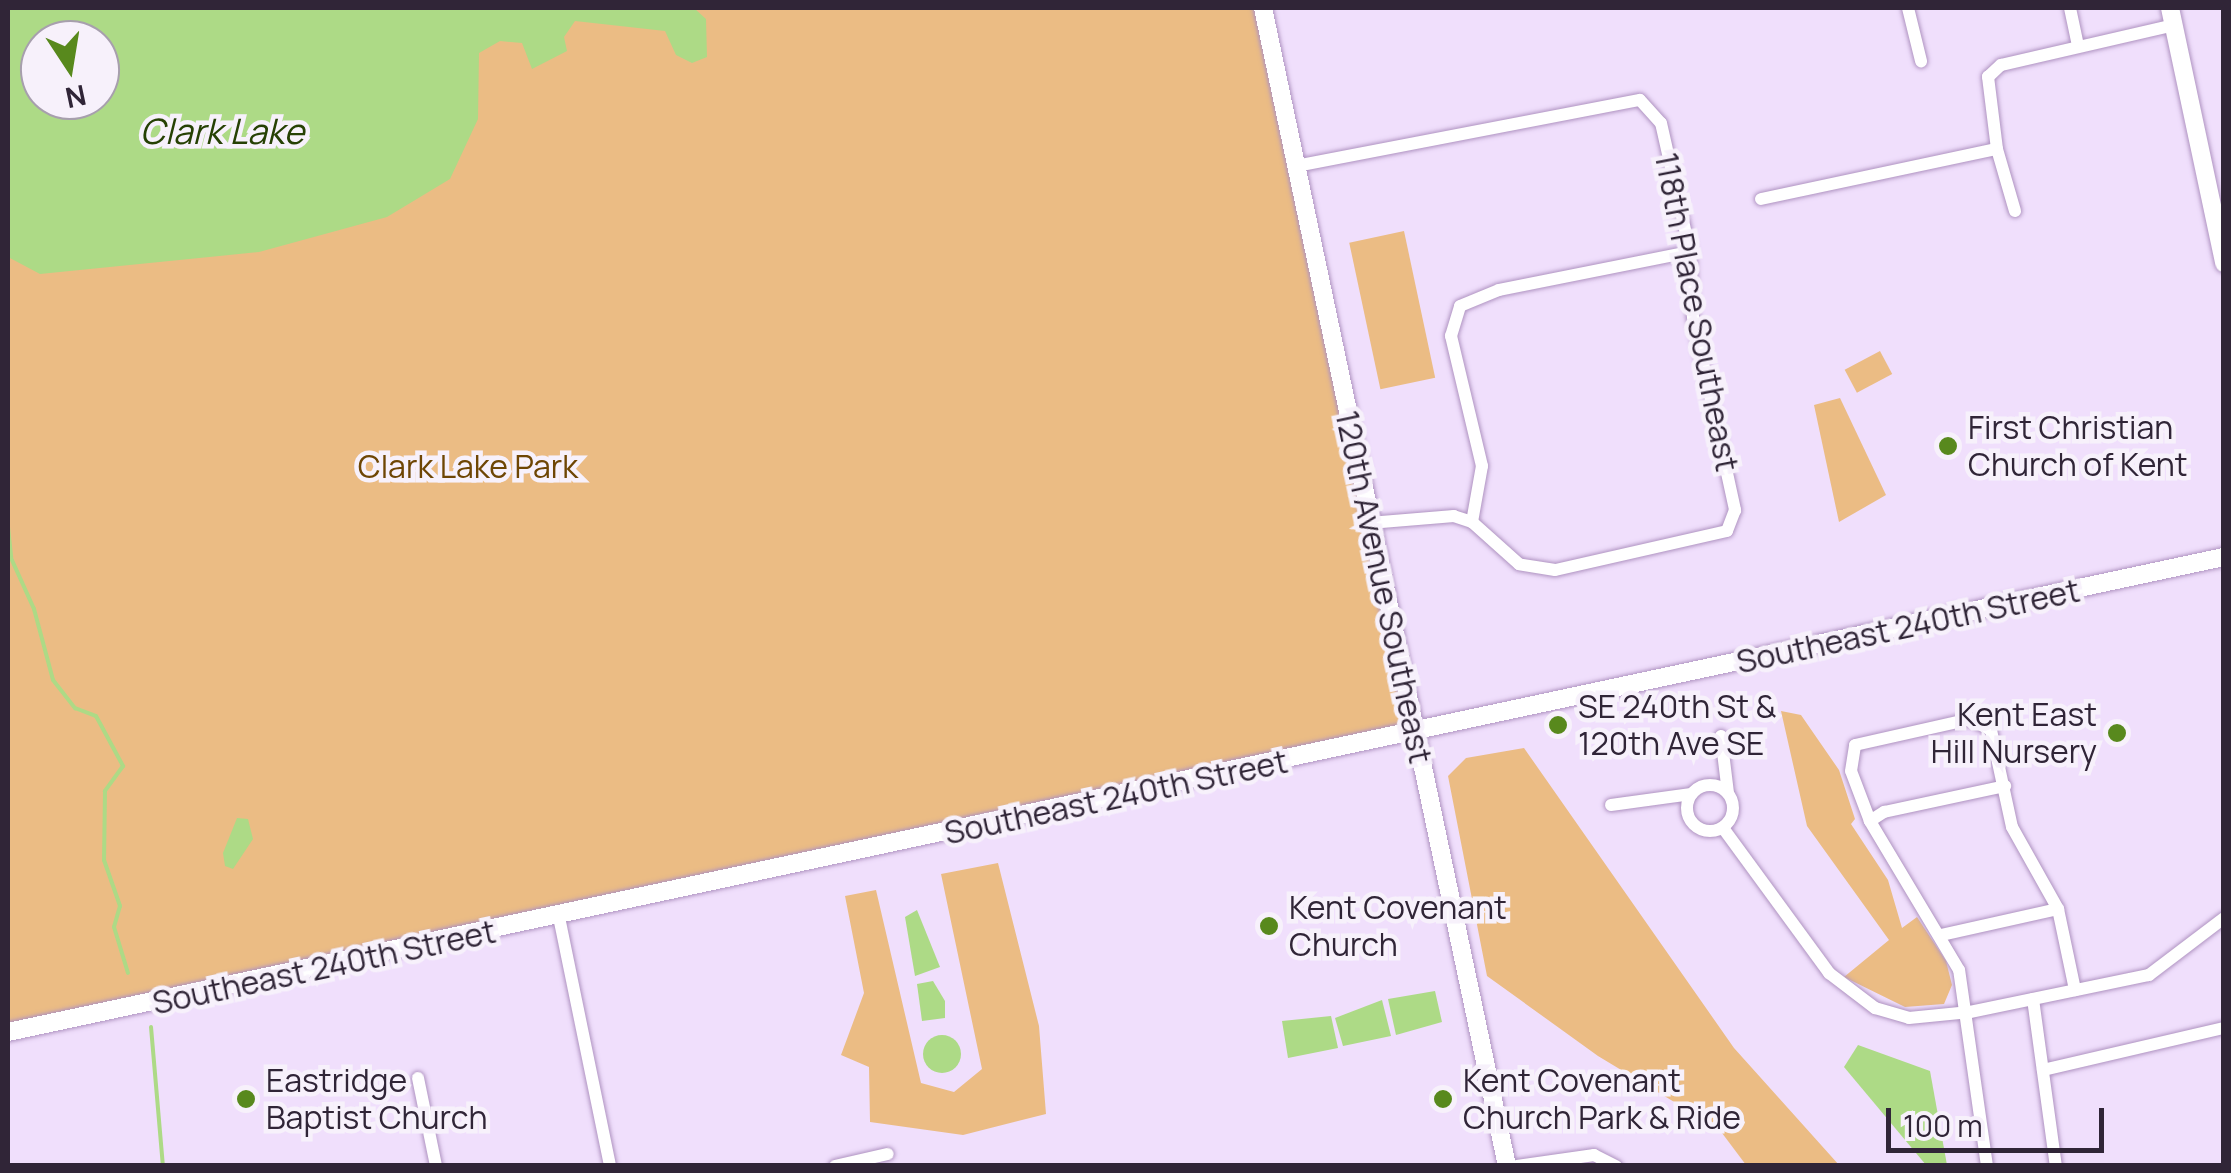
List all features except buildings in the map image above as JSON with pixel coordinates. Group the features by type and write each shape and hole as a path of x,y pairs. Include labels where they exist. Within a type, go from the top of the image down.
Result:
{"main road":[{"name":"120th Avenue Southeast","path":"1263,8 1507,1166"},
{"path":"2172,16 2224,263"},
{"name":"Southeast 240th Street","path":"8,1032 560,917 2224,557"}],"street":[{"path":"1908,8 1921,61"},
{"path":"2070,8 2078,45"},
{"path":"2014,211 1996,149 1988,78 2001,65 2172,16"},
{"name":"118th Place Southeast","path":"1296,166 1628,99 1646,104 1661,123 1690,252 1693,316 1735,510 1731,526 1718,537 1555,570 1519,564 1472,522"},
{"path":"1761,199 1996,149"},
{"path":"1369,523 1420,514 1472,522 1482,466 1452,336 1460,306 1499,290 1690,252"},
{"path":"1987,1166 1977,1126 1970,1012 1941,936 1870,821 1850,752 1865,740 1970,719 1983,724 1996,739 2012,827 2058,909 2075,990"},
{"path":"1721,736 1728,793 1734,808 1724,828"},
{"path":"1611,805 1692,794 1710,785 1728,793"},
{"path":"1870,821 1884,812 2005,786"},
{"path":"1692,794 1687,815 1695,827 1724,828"},
{"path":"1724,828 1829,973 1860,999 1910,1018 1970,1012 2166,967 2224,918"},
{"path":"1941,936 2058,909"},
{"path":"560,917 610,1166"},
{"path":"2033,999 2056,1166"},
{"path":"2042,1070 2224,1028"},
{"path":"418,1078 436,1166"},
{"path":"835,1166 888,1154"},
{"path":"1517,1166 1594,1155 1616,1166"}],"green space":[{"name":"Clark Lake Park","path":"8,8 1263,8 1414,733 8,1032"},
{"path":"1404,231 1435,378 1380,389 1349,243"},
{"path":"1880,351 1892,374 1857,393 1845,370"},
{"path":"1840,398 1886,495 1839,522 1814,405"},
{"path":"1781,711 1801,715 1839,770 1855,819 1851,824 1888,880 1902,928 1917,917 1946,961 1952,985 1944,1004 1905,1007 1844,977 1889,940 1807,826"},
{"path":"1524,748 1734,1048 1839,1165 1746,1165 1719,1129 1598,1056 1487,976 1448,776 1466,758"},
{"path":"998,863 1039,1026 1046,1114 963,1135 870,1122 869,1067 841,1055 864,993 845,896 876,890 921,1083 954,1092 982,1069 941,874"}],"water":[{"name":"Clark Lake","path":"8,8 694,8 706,19 707,57 692,63 676,55 665,31 575,21 564,37 567,51 532,69 522,43 500,41 479,53 478,119 450,179 387,217 259,252 40,274 8,257"},
{"path":"237,818 248,819 253,839 233,869 225,866 223,853"},
{"path":"917,910 940,967 915,976 905,917"},
{"path":"933,981 945,1001 945,1018 922,1021 917,984"},
{"path":"1435,991 1442,1022 1396,1035 1388,999"},
{"path":"1382,1000 1391,1036 1343,1046 1335,1018"},
{"path":"1331,1016 1338,1048 1288,1058 1282,1021"},
{"path":"942,1035 955,1041 961,1054 955,1067 942,1073 929,1067 923,1054 929,1041"},
{"path":"1858,1045 1930,1071 1947,1165 1926,1165 1844,1067"}],"waterway":[{"path":"8,527 11,558 34,609 53,680 75,708 96,716 123,766 105,791 104,860 120,906 114,927 128,973"},
{"path":"151,1027 163,1166"}],"place":[{"name":"First Christian Church of Kent","path":"1948,446"},
{"name":"SE 240th St & 120th Ave SE","path":"1558,725"},
{"name":"Kent East Hill Nursery","path":"2117,733"},
{"name":"Kent Covenant Church","path":"1269,926"},
{"name":"Eastridge Baptist Church","path":"246,1099"},
{"name":"Kent Covenant Church Park & Ride","path":"1443,1099"}]}
